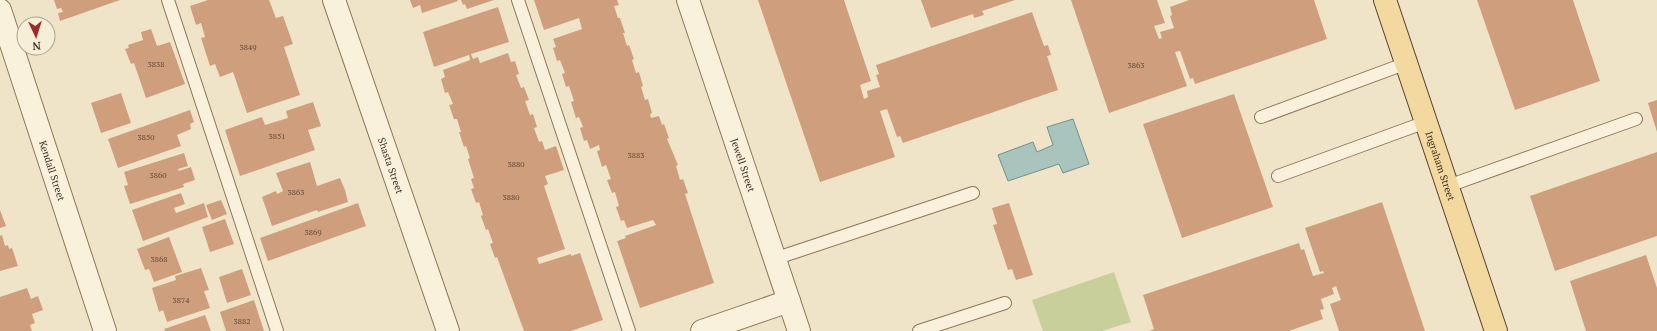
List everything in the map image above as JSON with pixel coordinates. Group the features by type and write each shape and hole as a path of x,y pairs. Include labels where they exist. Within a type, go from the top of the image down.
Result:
{"main road":[{"name":"Ingraham Street","path":"1385,0 1496,331"}],"street":[{"name":"Shasta Street","path":"334,0 448,331"},
{"name":"Jewell Street","path":"688,0 799,331"},
{"name":"Kendall Street","path":"0,10 105,331"},
{"path":"702,331 789,301"}],"lane":[{"path":"168,0 277,331"},
{"path":"518,0 629,331"},
{"path":"1261,117 1406,63"},
{"path":"1448,186 1636,119"},
{"path":"1278,176 1426,122"},
{"path":"774,259 973,193"},
{"path":"919,331 1005,303"}],"green space":[{"path":"1114,272 1131,322 1102,331 1043,331 1032,300"}],"water":[{"path":"1073,119 1089,164 1063,173 1059,164 1008,181 998,155 1033,142 1037,152 1053,145 1047,127"}],"building":[{"path":"54,0 120,0 60,21 58,13 63,12 61,8 57,9"},
{"path":"208,0 269,0 276,18 283,16 293,44 284,47 300,95 247,113 233,72 220,77 215,64 210,66 201,38 205,37 201,23 196,25 190,6"},
{"path":"410,0 458,1 422,13 420,5 413,8"},
{"path":"461,0 494,0 467,9"},
{"path":"534,0 617,0 619,5 614,6 625,33 623,33 627,46 629,45 634,59 632,60 636,73 639,72 645,100 648,99 652,113 650,114 651,118 659,116 662,125 664,124 669,138 667,139 678,165 676,166 680,180 683,179 688,193 685,194 714,283 640,308 617,241 626,238 625,236 656,225 653,220 627,228 624,220 621,221 616,207 619,206 615,192 612,193 607,180 611,179 606,165 602,167 597,151 600,150 599,145 590,149 587,140 584,141 580,128 583,127 579,117 576,118 571,102 574,101 569,86 566,87 562,74 565,73 560,60 557,61 553,48 556,47 553,39 582,29 579,18 544,30"},
{"path":"758,0 844,0 871,81 860,85 864,99 868,97 867,91 880,87 876,75 879,74 876,65 1032,12 1044,46 1048,45 1051,55 1047,56 1058,90 903,143 900,136 897,137 887,109 880,111 895,157 820,182"},
{"path":"921,0 1015,0 982,11 984,15 974,18 973,14 931,28"},
{"path":"1071,0 1157,0 1165,23 1154,26 1159,39 1162,38 1160,32 1174,28 1170,16 1172,15 1170,7 1189,0 1314,0 1327,39 1195,84 1193,78 1190,79 1180,51 1175,52 1187,86 1109,113"},
{"path":"1477,0 1573,0 1600,81 1515,110"},
{"path":"498,7 509,42 471,54 473,59 478,57 480,63 508,53 511,62 515,61 519,74 516,75 521,88 524,87 529,100 525,101 530,115 533,114 537,127 534,128 539,142 542,141 545,150 556,146 564,170 545,176 548,184 544,186 565,249 537,258 539,264 571,254 571,256 580,253 603,320 571,331 524,331 497,257 495,258 490,244 493,243 481,216 483,215 479,202 476,203 471,189 474,188 471,179 474,178 468,159 470,158 466,146 464,147 459,132 461,132 457,119 454,119 449,105 453,104 448,92 445,93 441,79 445,77 443,70 470,60 469,55 434,67 423,32"},
{"path":"151,29 157,46 170,42 185,84 146,98 134,63 131,64 125,49 129,48 128,45 143,40 141,32"},
{"path":"121,93 131,123 101,133 91,103"},
{"path":"1234,94 1273,207 1182,238 1143,124"},
{"path":"1657,100 1657,132 1648,103"},
{"path":"313,102 321,126 308,130 315,150 240,176 225,130 262,117 265,125 288,118 286,111"},
{"path":"190,110 194,122 190,124 191,129 177,135 181,146 118,168 108,139"},
{"path":"1657,152 1657,236 1555,271 1530,196"},
{"path":"184,153 188,166 178,169 179,171 191,167 195,180 183,184 184,187 130,204 124,186 128,185 124,172"},
{"path":"310,162 317,186 340,178 348,202 318,212 317,210 272,226 262,197 276,191 277,194 283,191 276,173"},
{"path":"181,193 185,204 174,208 176,213 204,203 208,217 143,241 132,210"},
{"path":"221,200 227,214 212,220 206,205"},
{"path":"1382,202 1425,331 1339,331 1330,304 1341,300 1336,286 1332,288 1334,294 1321,299 1324,309 1320,310 1323,319 1289,331 1149,331 1154,329 1143,295 1299,243 1301,250 1304,249 1313,276 1324,273 1323,271 1320,272 1305,228"},
{"path":"358,203 366,226 268,261 260,238"},
{"path":"1009,203 1033,275 1016,280 1012,269 1008,270 993,225 997,224 992,208"},
{"path":"0,210 6,226 0,228"},
{"path":"225,219 234,244 210,252 202,227"},
{"path":"2,235 5,246 8,245 9,249 12,248 18,266 0,271 0,236"},
{"path":"169,237 182,272 154,282 149,269 145,270 137,249"},
{"path":"1646,255 1657,288 1657,331 1586,331 1570,281"},
{"path":"201,268 209,290 204,291 210,308 167,322 163,310 159,312 152,288 176,280 175,276"},
{"path":"242,269 251,295 227,303 219,277"},
{"path":"27,288 31,299 38,296 43,310 32,314 35,323 30,325 32,331 0,331 0,297"},
{"path":"254,300 264,331 226,331 220,312"},
{"path":"205,315 211,331 165,331 164,329"}]}
